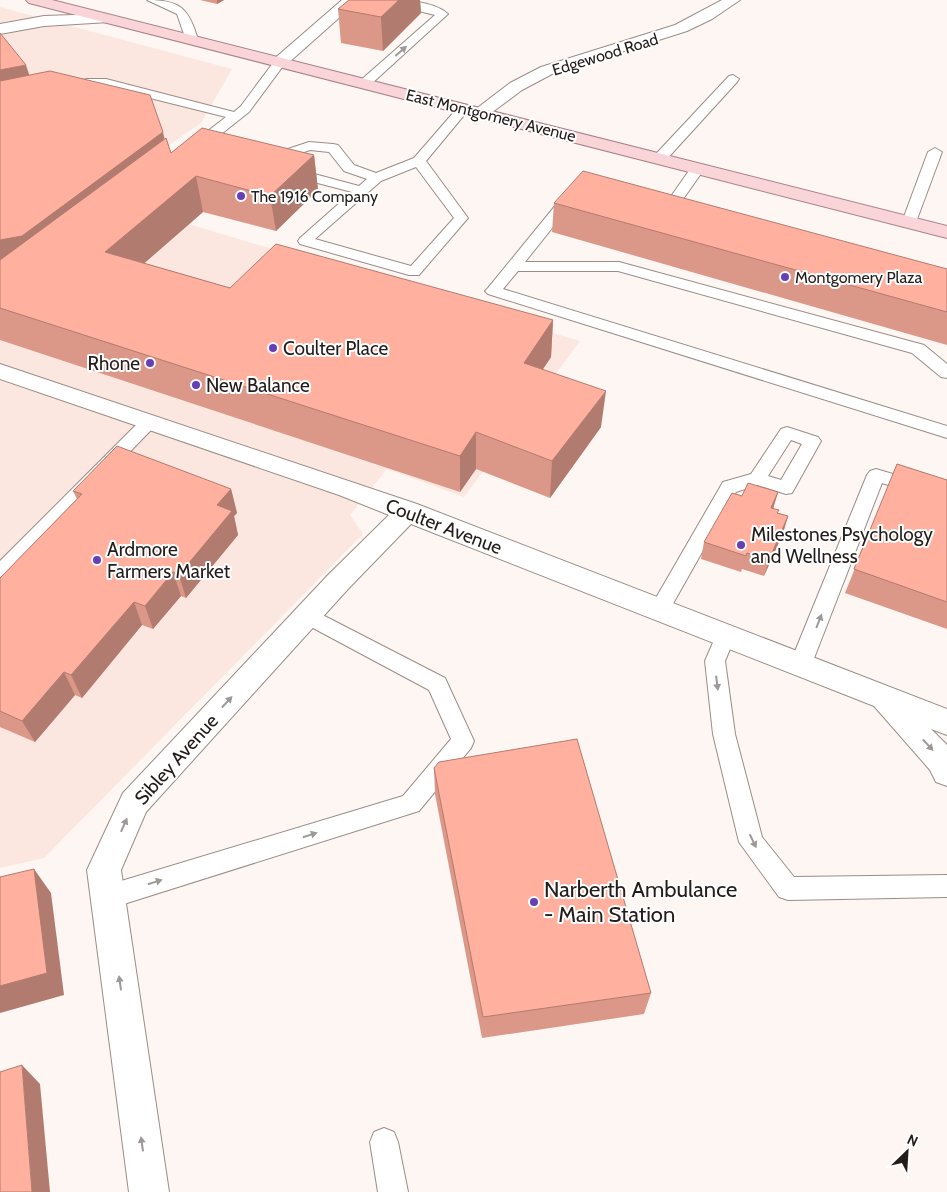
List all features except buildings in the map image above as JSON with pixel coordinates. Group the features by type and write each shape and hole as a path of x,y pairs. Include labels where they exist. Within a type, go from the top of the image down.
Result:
{"main road":[{"name":"East Montgomery Avenue","path":"34,0 947,232"}],"street":[{"path":"4,28 30,14 30,3 27,0"},
{"path":"280,62 351,0"},
{"name":"Edgewood Road","path":"472,110 520,83 560,67 667,35 704,19 732,0"},
{"path":"4,28 61,19 104,19"},
{"name":"Coulter Avenue","path":"0,371 408,511 947,722"},
{"name":"Sibley Avenue","path":"149,1192 104,870 134,803 307,615 408,511"},
{"name":"Coulter Avenue","path":"883,697 942,761 947,772"}],"lane":[{"path":"152,0 177,8 187,18 192,40"},
{"path":"365,84 442,14 432,9 386,0"},
{"path":"181,159 245,109 280,62"},
{"path":"660,158 733,79"},
{"path":"58,90 97,82 236,116"},
{"path":"419,161 461,218 414,272 305,241 376,178 419,161 472,110"},
{"path":"362,191 259,164 309,146 333,148 349,168 376,178"},
{"path":"909,222 935,152"},
{"path":"698,168 669,201 682,214 701,219"},
{"path":"577,188 493,291 947,432"},
{"path":"514,267 619,266 918,349 947,373"},
{"path":"0,573 148,422"},
{"path":"800,666 876,475 947,497"},
{"path":"660,610 729,487 757,479"},
{"path":"108,897 411,804 464,741 437,684 307,615"},
{"path":"726,637 715,661 724,734 751,842 788,889 947,886"},
{"path":"384,1142 393,1192"}],"shaded area":[{"path":"0,7 232,69 201,123 95,196 580,341 464,497 387,469 350,515 363,534 44,858 0,868"}],"place":[{"name":"The 1916 Company","path":"241,196"},
{"name":"Montgomery Plaza","path":"785,277"},
{"name":"Coulter Place","path":"273,348"},
{"name":"Rhone","path":"150,363"},
{"name":"New Balance","path":"196,385"},
{"name":"Milestones Psychology and Wellness","path":"741,545"},
{"name":"Ardmore Farmers Market","path":"97,560"},
{"name":"Narberth Ambulance - Main Station","path":"534,902"}]}
